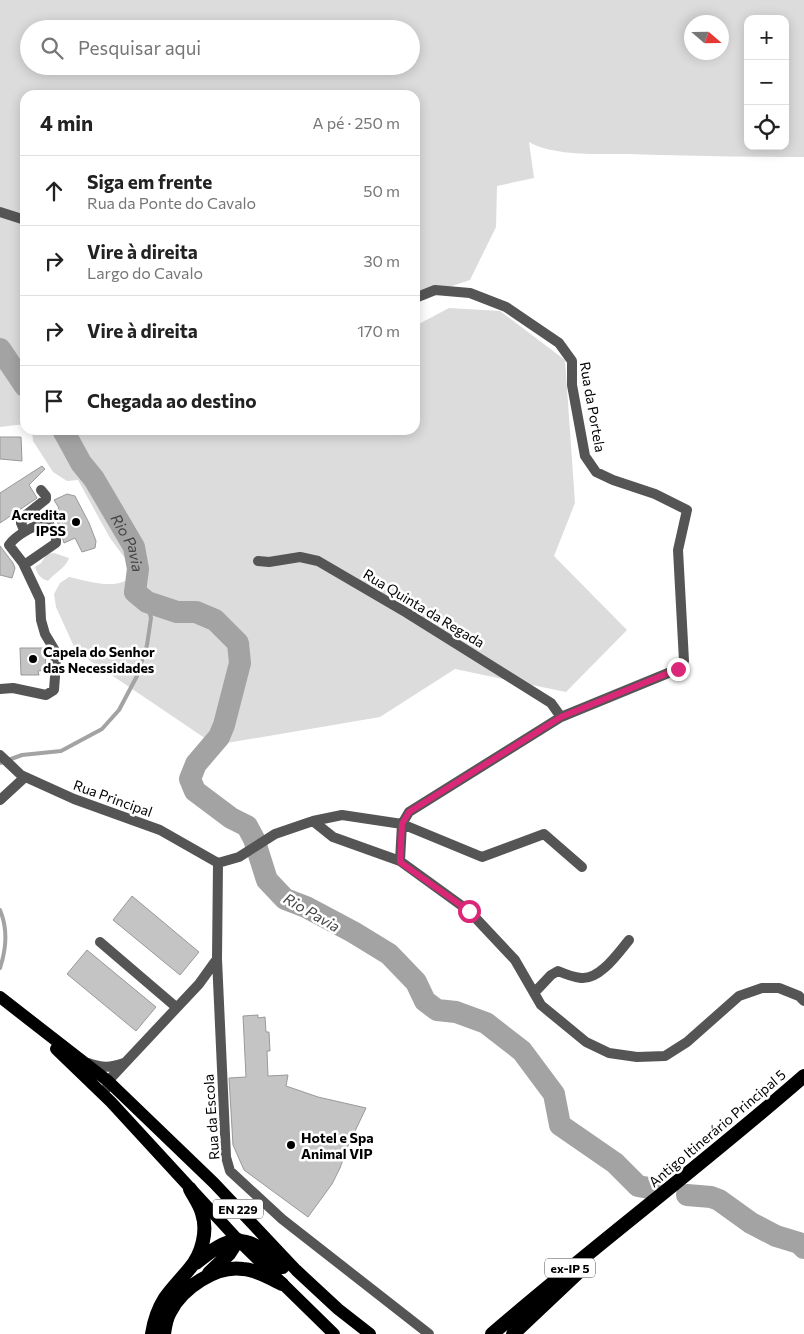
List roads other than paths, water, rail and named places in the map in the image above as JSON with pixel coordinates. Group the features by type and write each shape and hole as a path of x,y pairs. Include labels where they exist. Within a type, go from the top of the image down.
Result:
{"highway":[{"name":"Antigo Itinerário Principal 5","path":"492,1334 550,1284 651,1205 804,1076"},
{"path":"190,1189 202,1212 204,1229 202,1244 191,1268"},
{"name":"Antigo Itinerário Principal 5","path":"513,1334 651,1205"},
{"path":"152,1334 154,1321 164,1299 173,1287 191,1268 217,1247 238,1240"},
{"path":"164,1334 167,1317 171,1309 184,1294 230,1254 238,1240"},
{"path":"201,1280 228,1269 241,1268 255,1271 282,1284"}],"main road":[{"name":"EN 229","path":"0,997 83,1061 128,1099 168,1137 296,1270 321,1294 370,1334"},
{"name":"EN 229","path":"26,1018 111,1102 238,1240 334,1334"},
{"path":"231,1202 241,1226 238,1240 250,1241 256,1244 300,1285 321,1294"}],"street":[{"path":"0,212 20,218"},
{"name":"Rua da Portela","path":"420,296 435,290 470,293 506,307 559,343 572,361 572,385 585,456 596,472 613,480 655,494 688,510 678,550 684,661 678,669 561,717"},
{"path":"27,530 21,525 22,521 26,515 46,499 41,490"},
{"path":"0,689 13,688 46,695 54,690 56,663 54,649 45,634 41,620 40,599 23,563 5,546 27,530 46,523 49,524 57,540 54,545 27,563 23,563"},
{"name":"Rua Quinta da Regada","path":"258,561 269,562 300,557 318,562 408,613 551,703 561,717"},
{"path":"400,862 402,824 409,812 561,717"},
{"name":"Rua Principal","path":"0,755 25,777 74,799 160,830 218,864"},
{"path":"0,800 25,777"},
{"path":"218,864 239,857 274,834 312,821 342,815 402,824 482,857 544,834 582,867"},
{"path":"312,821 333,836 400,862 469,911 515,960 541,1005 586,1042 609,1053 637,1058 665,1056 687,1042 739,996 762,988 779,988 799,996 804,1001"},
{"name":"Rua da Escola","path":"218,864 217,959 226,1157 230,1171 282,1219 429,1334"},
{"path":"534,993 551,975 558,971 582,978 593,976 610,964 629,940"},
{"path":"100,942 176,1007"},
{"path":"111,1102 106,1086 108,1081 198,984 217,959"},
{"path":"64,1056 77,1062 99,1081 108,1081"},
{"path":"83,1061 102,1068 111,1068 127,1062"},
{"path":"127,1062 120,1078 120,1083 121,1089 128,1099"}],"waterway":[{"name":"Rio Pavia","path":"0,349 20,379"},
{"name":"Rio Pavia","path":"66,435 81,463 94,479 134,547 138,569 135,592 147,602 177,612 196,612 215,620 238,643 240,663 224,725 219,737 196,764 190,779 195,791 231,818 247,826 254,839 267,880 285,899 306,907 389,954 416,982 425,1001 437,1010 456,1012 486,1023 522,1051 554,1094 560,1125 615,1163 638,1186 654,1189"},
{"path":"0,763 22,755 61,751 102,729 119,710 137,676 147,645 151,618 147,602"},
{"path":"0,910 3,917 5,939 4,954 0,968"},
{"path":"687,1195 711,1197 719,1200 751,1223 776,1236 799,1243 804,1248"}],"place":[{"name":"Acredita IPSS","path":"76,522"},
{"name":"Capela do Senhor das Necessidades","path":"33,659"},
{"name":"Hotel e Spa Animal VIP","path":"291,1145"}]}
